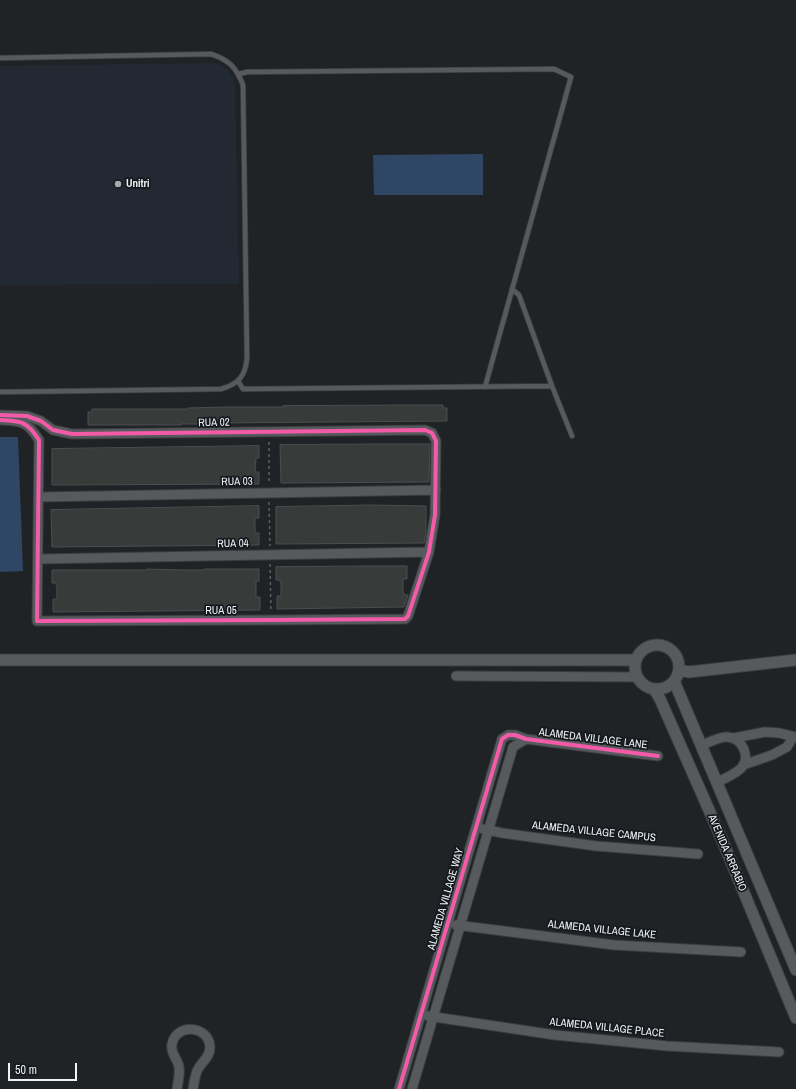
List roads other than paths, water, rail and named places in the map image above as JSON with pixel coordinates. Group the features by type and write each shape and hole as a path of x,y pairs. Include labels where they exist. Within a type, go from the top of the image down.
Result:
{"street":[{"name":"RUA 02","path":"0,415 27,416 40,421 53,430 72,434 425,430 432,433 436,441 436,490"},
{"path":"0,420 16,420 26,424 33,430 39,440 38,559"},
{"path":"33,430 40,421"},
{"path":"39,440 53,430"},
{"path":"429,552 435,515 436,490"},
{"name":"RUA 03","path":"39,497 436,490"},
{"name":"RUA 04","path":"38,559 429,552"},
{"name":"RUA 05","path":"38,559 37,621 405,619 408,616 429,552"},
{"path":"653,646 665,647 674,654 679,664 679,670 674,681 670,685 665,688 654,689 644,685 637,677 636,660 639,655 648,648 653,646"},
{"path":"0,660 636,660"},
{"path":"679,670 688,672 796,660"},
{"path":"456,676 637,677"},
{"name":"AVENIDA ARRABIO","path":"674,681 796,970"},
{"name":"AVENIDA ARRABIO","path":"654,689 660,699 720,835 796,1018"},
{"path":"702,745 722,737 734,738 765,732 779,733 795,737 787,747 772,755 743,765"},
{"name":"ALAMEDA VILLAGE WAY","path":"399,1089 502,739 508,735 515,735 526,740"},
{"path":"717,782 740,770 743,765 745,753 743,747 734,738"},
{"name":"ALAMEDA VILLAGE LANE","path":"526,740 658,756"},
{"name":"ALAMEDA VILLAGE WAY","path":"412,1089 513,747 526,740"},
{"name":"ALAMEDA VILLAGE CAMPUS","path":"476,828 502,834 596,846 698,854"},
{"path":"720,835 737,829"},
{"name":"ALAMEDA VILLAGE LAKE","path":"448,923 614,945 741,952"},
{"name":"ALAMEDA VILLAGE PLACE","path":"421,1015 556,1035 667,1046 779,1052"},
{"path":"177,1089 179,1068 177,1061 173,1056 172,1043 180,1032 186,1029 192,1029 199,1030 204,1034 210,1046 210,1052 207,1058 197,1070 193,1089"}],"lane":[{"path":"0,58 211,54 232,64 239,74 243,85 247,357 247,366 238,381 221,389 0,392"},
{"path":"239,74 247,72 554,69 571,77 485,387"},
{"path":"512,289 519,295 572,436"},
{"path":"238,381 243,389 552,386"}],"place":[{"name":"Unitri","path":"118,184"}]}
